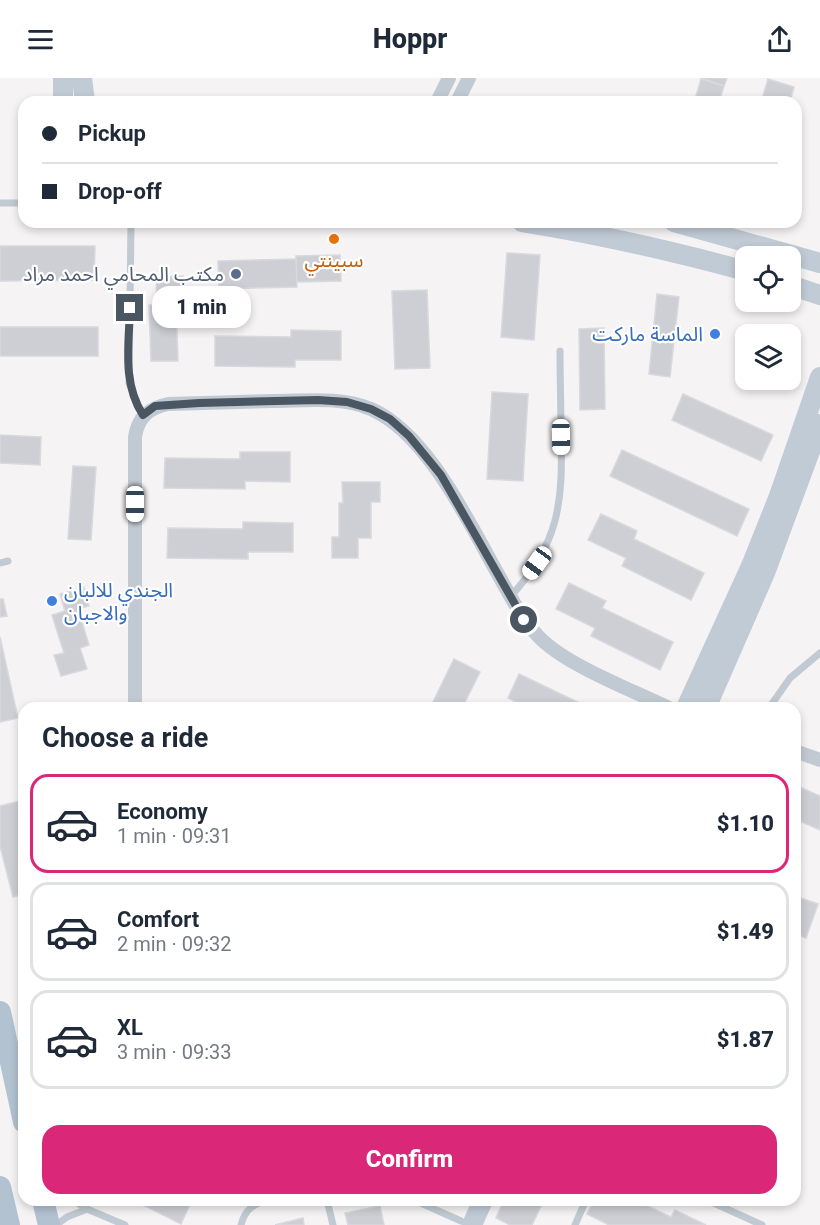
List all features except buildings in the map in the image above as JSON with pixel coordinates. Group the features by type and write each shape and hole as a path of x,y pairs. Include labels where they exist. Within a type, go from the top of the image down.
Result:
{"main road":[{"path":"0,1012 18,1091"},
{"path":"0,1187 9,1225"},
{"path":"45,1206 50,1225"}],"street":[{"path":"63,78 63,96"},
{"path":"82,78 84,96"},
{"path":"440,96 449,78"},
{"path":"460,96 469,78"},
{"path":"559,228 671,251 735,268"},
{"path":"695,228 820,263"},
{"path":"801,289 820,295"},
{"path":"785,499 820,377"},
{"path":"135,702 135,437 137,426 143,415 155,406 318,400 347,402 371,409 390,419 409,436 436,468 524,620 540,638 558,653 657,702"},
{"path":"708,702 727,640 758,570 785,499 820,424"},
{"path":"690,702 727,640"},
{"path":"801,753 820,760"},
{"path":"466,1224 470,1206"},
{"path":"466,1224 479,1206"}],"lane":[{"path":"0,203 18,203"},
{"path":"131,228 129,383 143,415"},
{"path":"510,597 537,563 548,544 560,502 562,480 560,351"},
{"path":"0,563 8,561"},
{"path":"773,702 790,678 820,653"},
{"path":"82,1206 125,1225"},
{"path":"241,1225 244,1216 253,1206"},
{"path":"328,1206 333,1225"},
{"path":"427,1206 466,1224"},
{"path":"575,1225 583,1206"},
{"path":"720,1206 762,1225"},
{"path":"56,1225 87,1209"}],"place":[{"name":"سبينتي","path":"334,239"},
{"name":"مكتب المحامي احمد مراد","path":"236,274"},
{"name":"الماسة ماركت","path":"715,334"},
{"name":"الجندي للالبان والاجبان","path":"52,601"}],"route":[{"path":"130,308 129,383 132,395 143,415 155,406 168,404 318,400 347,402 371,409 390,419 409,436 441,475 524,620"}]}
